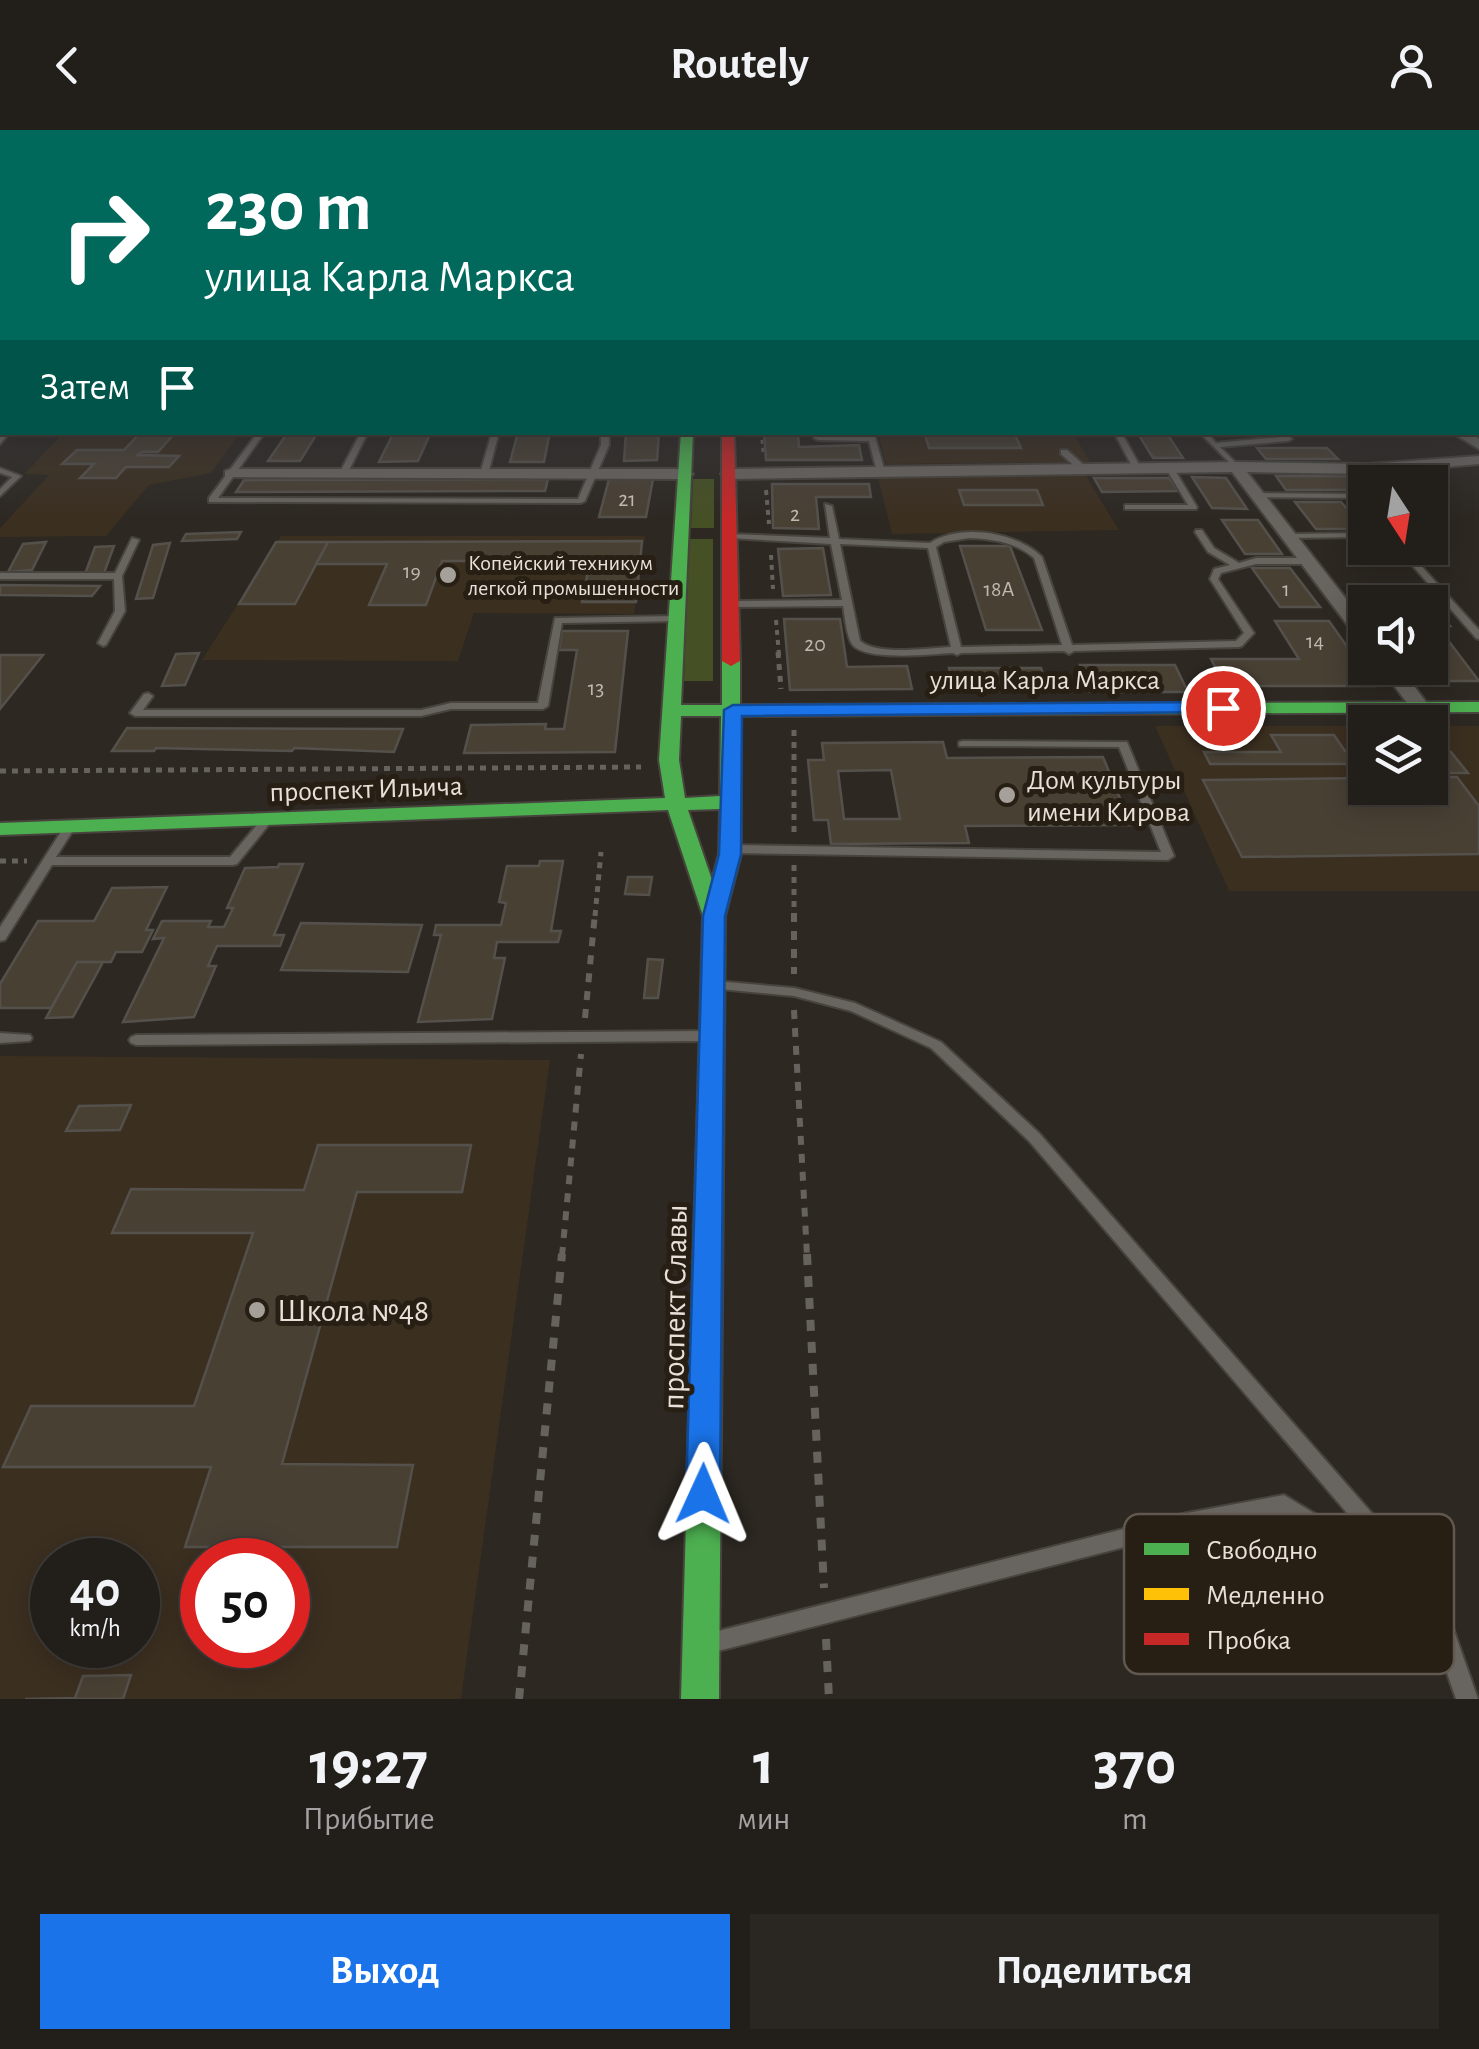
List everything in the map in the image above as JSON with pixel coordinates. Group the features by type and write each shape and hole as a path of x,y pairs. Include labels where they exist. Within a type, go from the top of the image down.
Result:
{"main road":[{"name":"проспект Славы","path":"687,435 684,474 731,604 733,710 730,849 714,916 700,1699"},
{"name":"проспект Славы","path":"714,916 676,805 669,760 676,619 729,474 728,435"},
{"path":"684,474 729,474"},
{"name":"улица Карла Маркса","path":"671,711 1348,707"},
{"name":"улица Карла Маркса","path":"1448,707 1479,707"},
{"name":"проспект Ильича","path":"0,829 733,802"}],"street":[{"path":"729,474 1169,467 1368,469 1479,460"},
{"path":"1236,467 1348,613"},
{"path":"230,474 684,474"},
{"path":"1403,685 1418,705"}],"lane":[{"path":"260,435 212,500 581,501 605,435"},
{"path":"344,474 364,435"},
{"path":"484,474 495,435"},
{"path":"818,435 872,440 881,472"},
{"path":"1119,435 1137,468"},
{"path":"1205,435 1236,467"},
{"path":"1214,444 1288,439 1282,435"},
{"path":"1064,452 1083,469"},
{"path":"1128,507 1194,506 1169,467"},
{"path":"0,470 17,476 0,494"},
{"path":"1258,495 1348,496"},
{"path":"828,506 832,542 855,642 864,650 1205,647 1245,641 1250,633 1214,579 1217,571 1236,565 1308,561"},
{"path":"1199,532 1211,550 1236,565"},
{"path":"1289,536 1348,535"},
{"path":"706,536 932,546 940,539 956,536 1014,540 1030,546 1038,557 1070,650"},
{"path":"103,643 120,610 118,576 135,540"},
{"path":"932,546 957,652"},
{"path":"1416,565 1479,636"},
{"path":"0,576 118,576"},
{"path":"731,604 846,603"},
{"path":"148,696 136,713 421,713 451,706 542,706 558,620 676,619"},
{"path":"730,849 1168,856 1123,744 963,744"},
{"path":"48,861 233,862 265,822"},
{"path":"0,937 68,829"},
{"path":"714,984 794,992 854,1008 936,1045 1034,1137 1360,1514"},
{"path":"136,1040 713,1036"},
{"path":"0,1038 25,1038"},
{"path":"1230,1514 1284,1504 1300,1514"},
{"path":"700,1646 1124,1538"},
{"path":"1454,1660 1467,1699"}],"path":[{"path":"762,435 781,692 794,710 794,992 830,1699"},
{"path":"0,771 610,768"},
{"path":"518,1699 601,852"}],"shaded area":[{"path":"62,435 239,435 211,473 149,485 106,536 0,537 0,528 49,475 24,474"},
{"path":"879,435 1074,435 1090,462 886,464"},
{"path":"1086,476 1119,530 892,534 878,478"},
{"name":"Копейский техникум легкой промышенности","path":"281,536 645,536 634,614 474,613 458,661 202,660"},
{"path":"1155,726 1348,726 1348,805 1448,805 1448,726 1479,726 1479,891 1229,891"},
{"name":"Школа №48","path":"0,1056 550,1060 461,1699 0,1699"}],"green space":[{"path":"693,479 714,479 714,528 691,528"},
{"path":"688,539 713,539 713,681 684,681"}],"building":[{"path":"138,435 173,435 158,452 138,455 179,456 169,467 126,467 116,478 80,478 94,464 62,464 77,450 124,450"},
{"path":"286,435 316,435 300,461 268,461"},
{"path":"392,435 430,435 418,461 379,462"},
{"path":"517,435 549,435 544,462 510,462"},
{"path":"626,435 659,435 657,460 624,461"},
{"path":"764,435 798,435 799,447 859,445 862,460 766,460"},
{"path":"925,435 1015,435 1021,448 929,448"},
{"path":"1139,435 1168,435 1183,458 1153,458"},
{"path":"1257,448 1327,448 1338,459 1266,459"},
{"path":"1276,476 1348,478 1348,490 1286,490"},
{"path":"1192,477 1226,478 1247,509 1212,508"},
{"path":"1094,478 1169,478 1179,491 1102,492"},
{"path":"548,479 545,491 236,492 244,480"},
{"path":"609,479 653,479 646,517 599,517"},
{"path":"772,484 869,484 871,497 816,497 819,529 773,528"},
{"path":"959,490 1037,490 1043,505 964,505"},
{"path":"1295,502 1341,502 1348,510 1348,529 1316,529"},
{"path":"1222,520 1258,520 1282,554 1245,554"},
{"path":"241,532 237,539 182,541 186,534"},
{"path":"642,541 636,602 582,602 590,561 442,561 426,605 369,605 387,564 316,564 328,542"},
{"path":"46,542 32,570 8,572 23,544"},
{"path":"276,542 328,542 295,604 239,604"},
{"path":"170,543 153,598 136,599 153,545"},
{"path":"114,546 104,573 85,574 95,547"},
{"path":"960,546 1010,546 1042,630 986,630"},
{"path":"823,548 831,595 783,596 778,549"},
{"path":"1252,568 1290,568 1320,607 1280,607"},
{"path":"544,582 542,592 516,592 518,583"},
{"path":"0,585 100,586 92,596 0,595"},
{"path":"784,619 840,619 847,667 907,666 912,689 790,690"},
{"path":"1275,621 1329,621 1348,648 1348,685 1375,686 1225,686 1211,659 1299,659"},
{"path":"562,631 628,631 615,752 464,753 471,725 546,724 545,729 564,729 577,650 559,650"},
{"path":"1448,640 1479,681 1448,681"},
{"path":"199,653 185,685 162,686 176,654"},
{"path":"0,655 43,655 0,709"},
{"path":"1080,665 1175,665 1188,692 1090,692"},
{"path":"949,668 1041,668 1048,690 954,690"},
{"path":"127,728 403,729 394,752 294,748 112,751"},
{"path":"1271,735 1334,735 1348,751 1348,764 1210,764 1204,752 1281,752"},
{"name":"Дом культуры имени Кирова","path":"943,742 947,758 1103,757 1131,825 965,826 969,843 831,844 828,820 814,820 808,760 824,760 822,743","holes":["891,770 900,819 844,819 838,771"]},
{"path":"1448,752 1451,752 1468,773 1448,773"},
{"path":"1448,777 1457,777 1479,806 1479,854 1242,857 1203,780 1348,778 1348,805 1448,805"},
{"path":"540,861 563,861 551,931 561,931 558,942 497,942 494,958 505,958 492,1019 418,1022 441,935 434,935 436,925 501,925 506,903 499,902 507,866 539,866"},
{"path":"303,864 274,935 284,935 280,946 217,946 208,966 216,966 194,1017 123,1022 164,938 153,939 162,921 211,921 208,927 224,927 233,908 227,908 245,868"},
{"path":"628,877 652,877 649,895 625,894"},
{"path":"167,887 146,930 153,930 142,952 116,952 111,962 77,962 51,1008 0,1008 0,984 38,921 94,921 112,888"},
{"path":"301,923 422,925 408,972 281,970"},
{"path":"648,959 663,960 658,998 644,998"},
{"path":"77,962 103,962 73,1017 46,1018"},
{"path":"131,1105 120,1130 66,1131 79,1106"},
{"path":"318,1145 471,1145 462,1192 357,1192 282,1464 413,1465 397,1547 310,1547 310,1538 188,1538 211,1467 3,1467 31,1406 194,1406 253,1233 112,1233 131,1189 304,1190"},
{"path":"131,1675 123,1699 25,1699 75,1698 83,1676"}],"traffic: fast":[{"path":"687,435 669,760 676,805 714,916"},
{"path":"700,1699 714,916 730,854 731,661"},
{"path":"671,711 1479,707"},
{"path":"0,829 733,802"}],"traffic: jam":[{"path":"728,435 731,661"}],"place":[{"name":"Копейский техникум легкой промышенности","path":"448,575"},
{"name":"Дом культуры имени Кирова","path":"1007,795"},
{"name":"Школа №48","path":"257,1310"}],"route":[{"path":"703,1494 714,916 730,854 733,710 1223,708"}]}
